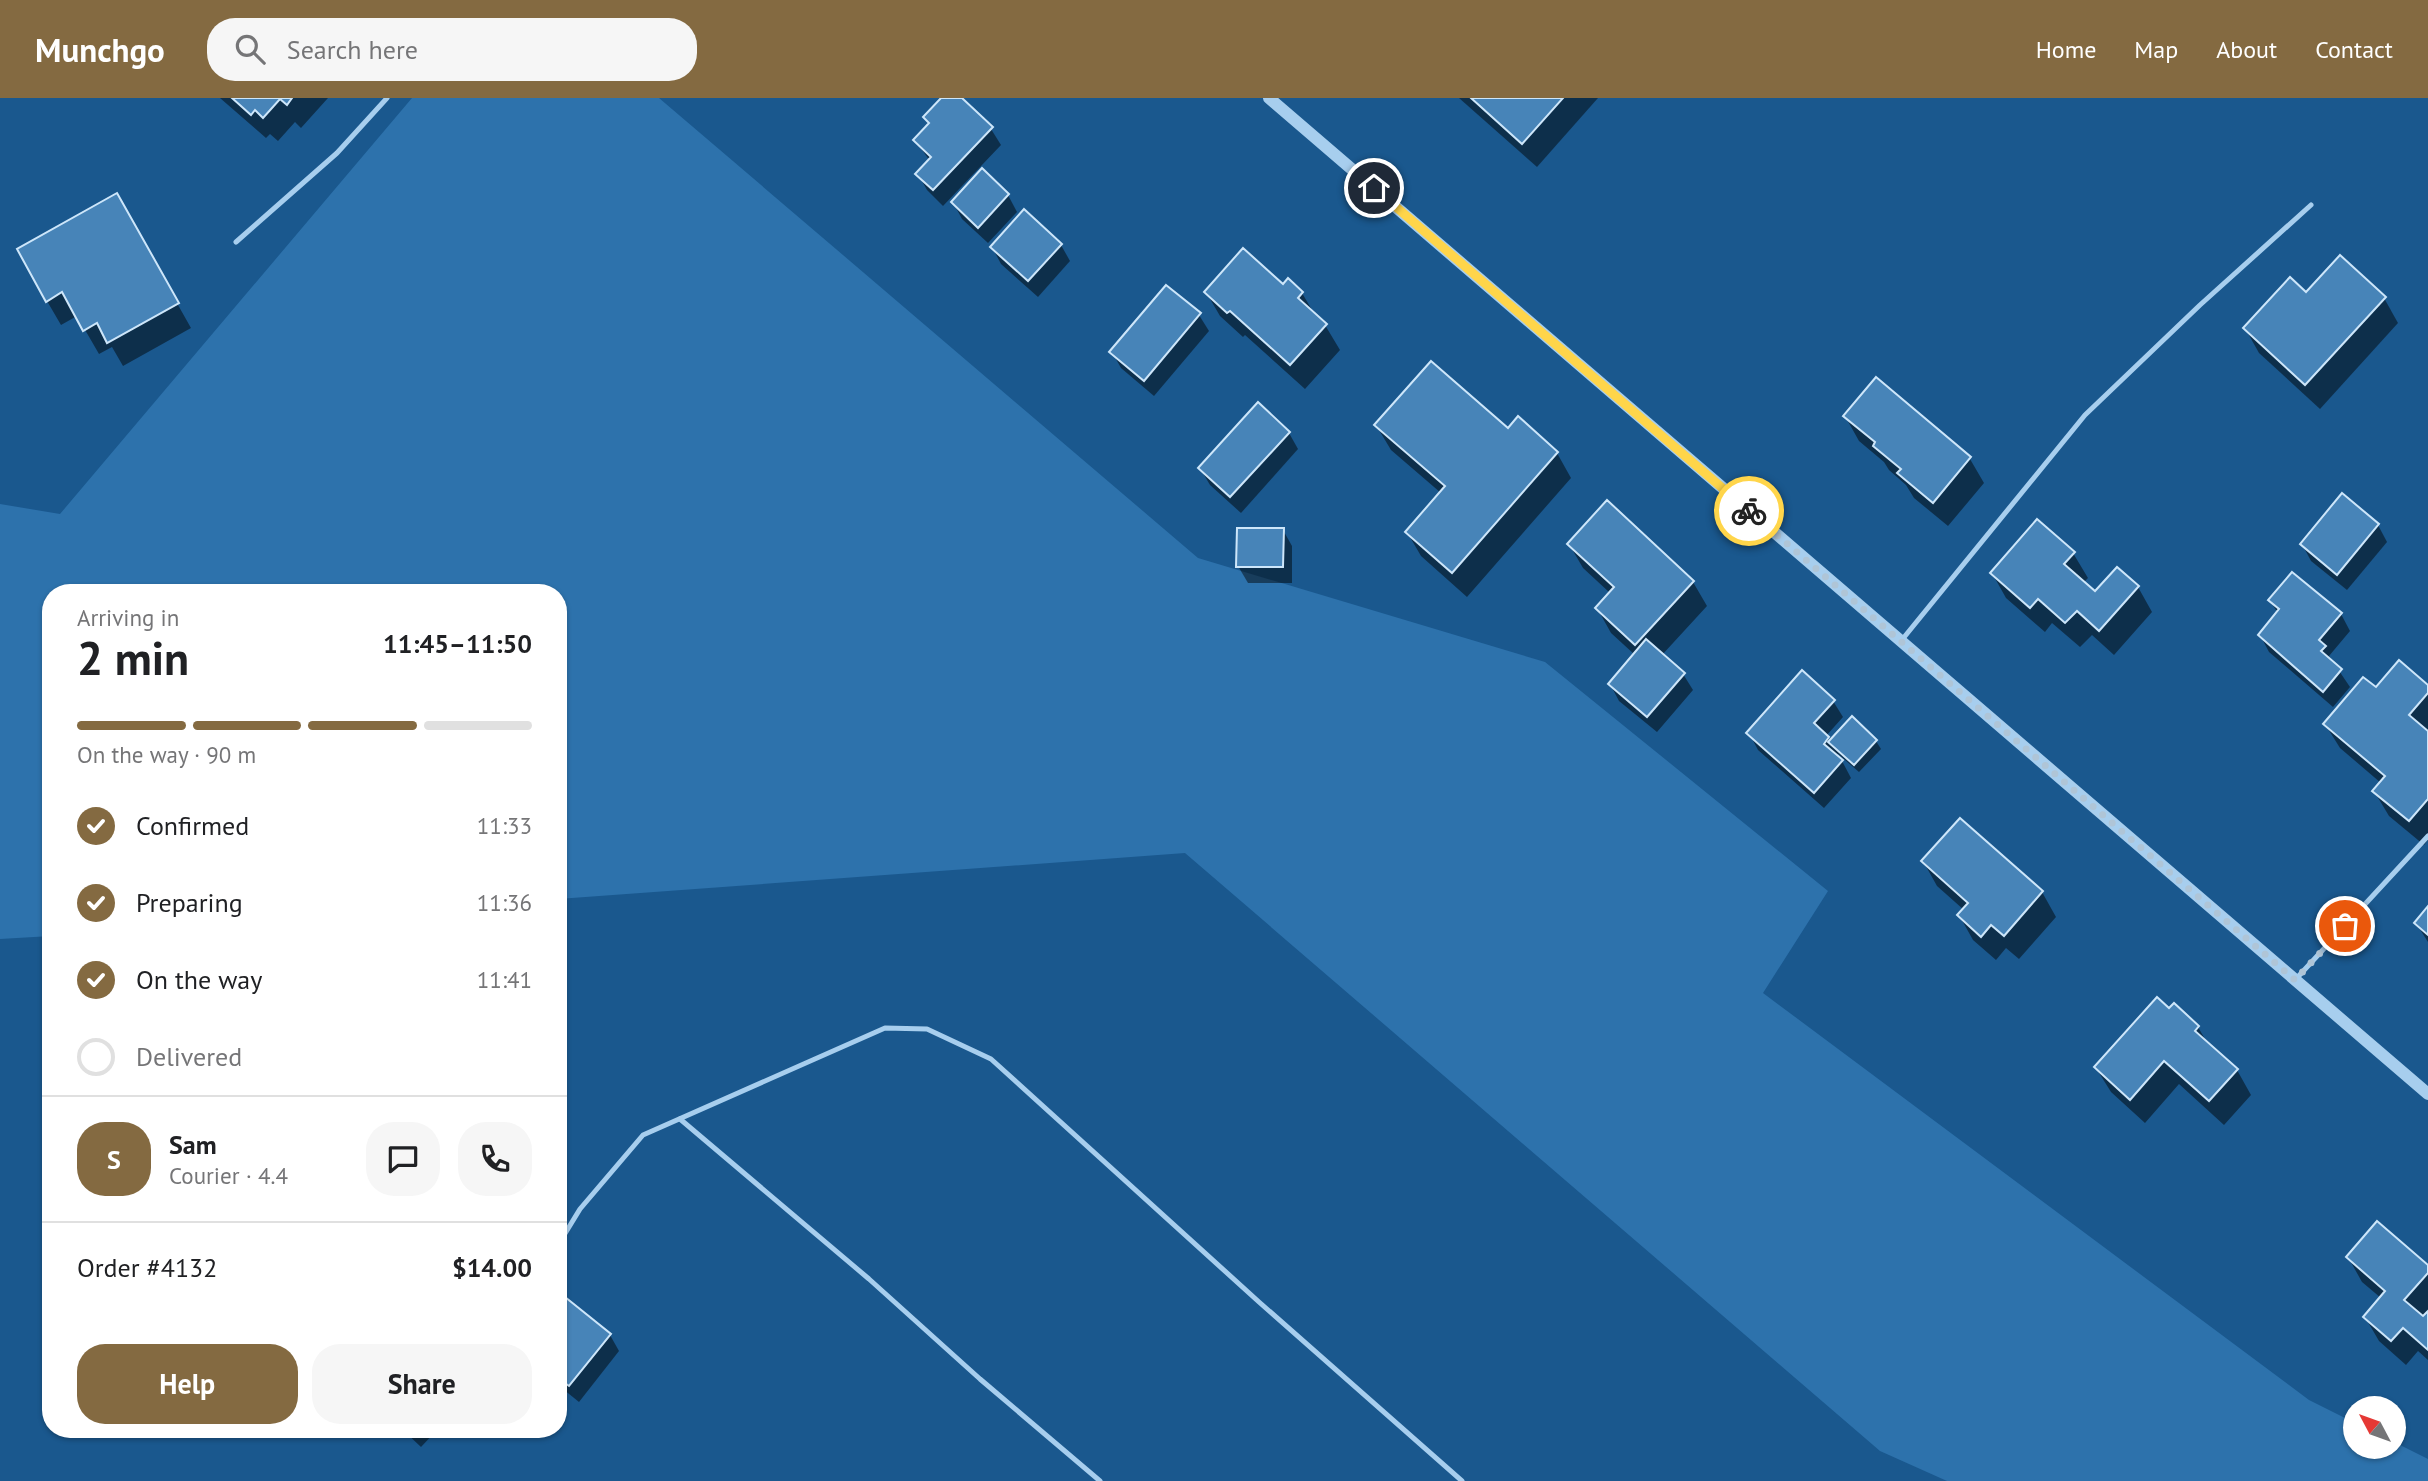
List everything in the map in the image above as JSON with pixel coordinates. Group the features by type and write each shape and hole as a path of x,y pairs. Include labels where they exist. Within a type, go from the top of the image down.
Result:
{"street":[{"path":"1269,98 2428,1094"}],"lane":[{"path":"236,242 337,153 387,98"},
{"path":"1900,641 2085,415 2200,305 2311,205"},
{"path":"2295,980 2428,836"},
{"path":"567,1230 580,1209 643,1135 885,1028 927,1029 991,1059 1259,1302 1462,1481"},
{"path":"680,1119 869,1279 980,1379 1100,1481"}],"shaded area":[{"path":"412,98 659,98 1198,558 1545,662 1828,891 1763,993 2309,1400 2343,1417 2343,1460 2406,1460 2406,1448 2428,1459 2428,1481 1947,1481 1880,1451 1185,853 567,898 567,584 42,584 42,937 0,939 0,504 60,514"}],"building":[{"path":"232,98 292,98 287,105 280,99 263,118 255,110 251,115"},
{"path":"941,98 962,98 993,127 933,190 915,174 931,157 913,140 929,123 923,117"},
{"path":"1471,98 1563,98 1522,144"},
{"path":"982,168 1009,194 978,228 951,202"},
{"path":"117,193 179,303 107,343 97,323 83,331 62,292 46,302 17,249"},
{"path":"1024,209 1062,244 1028,281 990,247"},
{"path":"1243,248 1283,284 1288,278 1303,292 1298,298 1327,324 1290,365 1230,311 1227,313 1204,292"},
{"path":"2340,255 2386,297 2305,385 2243,328 2290,277 2306,292"},
{"path":"1166,285 1201,313 1144,381 1109,352"},
{"path":"1431,361 1508,428 1518,416 1558,452 1452,573 1405,532 1445,486 1374,425"},
{"path":"1876,377 1971,457 1933,503 1897,473 1901,469 1873,446 1875,442 1843,416"},
{"path":"1258,402 1290,432 1230,497 1198,468"},
{"path":"2342,493 2379,524 2337,575 2300,544"},
{"path":"1607,500 1694,581 1635,645 1595,608 1614,587 1567,544"},
{"path":"2037,519 2075,552 2064,564 2095,591 2117,567 2139,586 2099,631 2077,611 2065,623 2038,599 2030,608 1990,573"},
{"path":"1237,528 1284,528 1283,567 1236,567"},
{"path":"2292,572 2342,613 2319,640 2326,646 2321,651 2342,669 2323,692 2258,635 2279,609 2268,600"},
{"path":"1646,639 1685,673 1647,717 1608,684"},
{"path":"2399,660 2428,685 2428,693 2409,715 2428,731 2428,799 2409,821 2372,791 2385,776 2323,724 2363,677 2376,687"},
{"path":"1802,670 1835,700 1814,723 1829,737 1824,744 1843,760 1814,793 1746,733"},
{"path":"1852,716 1877,740 1854,765 1828,742"},
{"path":"1960,818 2043,891 2004,936 1991,925 1981,937 1957,915 1968,903 1921,861"},
{"path":"2428,906 2428,935 2414,923"},
{"path":"2157,997 2169,1008 2174,1003 2199,1026 2195,1031 2238,1069 2209,1101 2164,1061 2130,1100 2094,1067"},
{"path":"2377,1221 2428,1265 2428,1273 2404,1300 2423,1316 2428,1311 2428,1350 2403,1328 2391,1341 2363,1317 2385,1291 2346,1257"},
{"path":"567,1299 611,1334 569,1386 567,1385"}],"way so far":[{"path":"1749,511 2295,980 2345,926"}],"route":[{"path":"1374,188 1749,511"}]}
